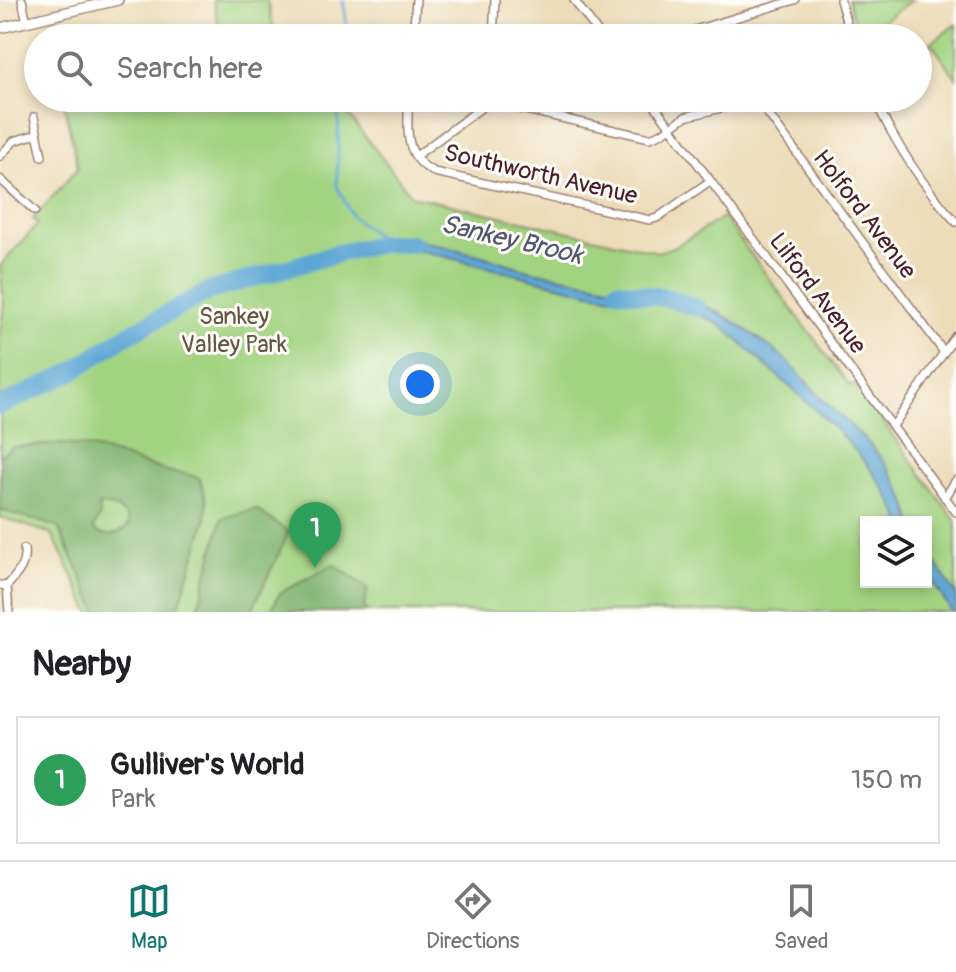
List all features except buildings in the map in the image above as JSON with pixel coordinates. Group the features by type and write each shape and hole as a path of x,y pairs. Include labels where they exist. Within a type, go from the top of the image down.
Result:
{"street":[{"path":"22,0 27,22"},
{"path":"0,28 118,0"},
{"path":"414,24 416,0"},
{"path":"494,24 495,0"},
{"path":"574,0 592,24"},
{"path":"715,24 795,0"},
{"path":"840,0 847,24"},
{"name":"Southworth Avenue","path":"409,112 408,138 416,156 434,172 647,219 657,218 710,181"},
{"path":"416,156 473,112"},
{"path":"539,112 643,137 656,136 685,117 704,112"},
{"name":"Lilford Avenue","path":"659,112 956,512"},
{"name":"Holford Avenue","path":"768,112 943,351"},
{"path":"882,112 921,179 956,222"},
{"path":"34,117 42,156"},
{"path":"0,156 14,141 37,134"},
{"path":"0,179 35,211"},
{"path":"893,426 956,335"},
{"path":"945,498 956,480"},
{"path":"9,612 3,586 23,564 24,549"}],"green space":[{"path":"213,0 267,0 273,24 219,24"},
{"path":"848,0 912,0 879,24 855,24"},
{"path":"956,24 956,78 932,44"},
{"name":"Sankey Valley Park","path":"66,112 346,112 412,196 658,252 676,246 723,217 850,386 855,384 956,521 956,612 90,612 52,534 0,517 0,331 4,305 0,266 38,224 33,219 78,168"},
{"path":"60,444 88,447 200,479 207,502 206,520 177,612 98,612 58,527 0,510 0,456 12,447","holes":["99,504 116,508 127,516 129,525 125,529 107,535 93,529 100,516"]},
{"path":"256,509 289,532 251,612 197,612 222,518"},
{"path":"334,564 368,589 364,606 368,612 270,612 280,593"}],"water":[{"name":"Sankey Brook","path":"390,237 406,237 528,270 700,304 723,315 788,362 869,444 897,483 911,516 899,516 868,466 823,417 724,327 701,315 590,293 422,251 389,251"},
{"path":"932,557 956,595 956,612 952,612 932,581"}],"waterway":[{"path":"343,0 347,24"},
{"path":"339,112 337,186 352,216 386,243"},
{"name":"Sankey Brook","path":"0,406 72,372 122,338 209,291 339,253 386,243 413,244"},
{"name":"Sankey Brook","path":"617,290 668,298 697,308"}],"place":[{"name":"Gulliver's World","path":"315,568"}]}
